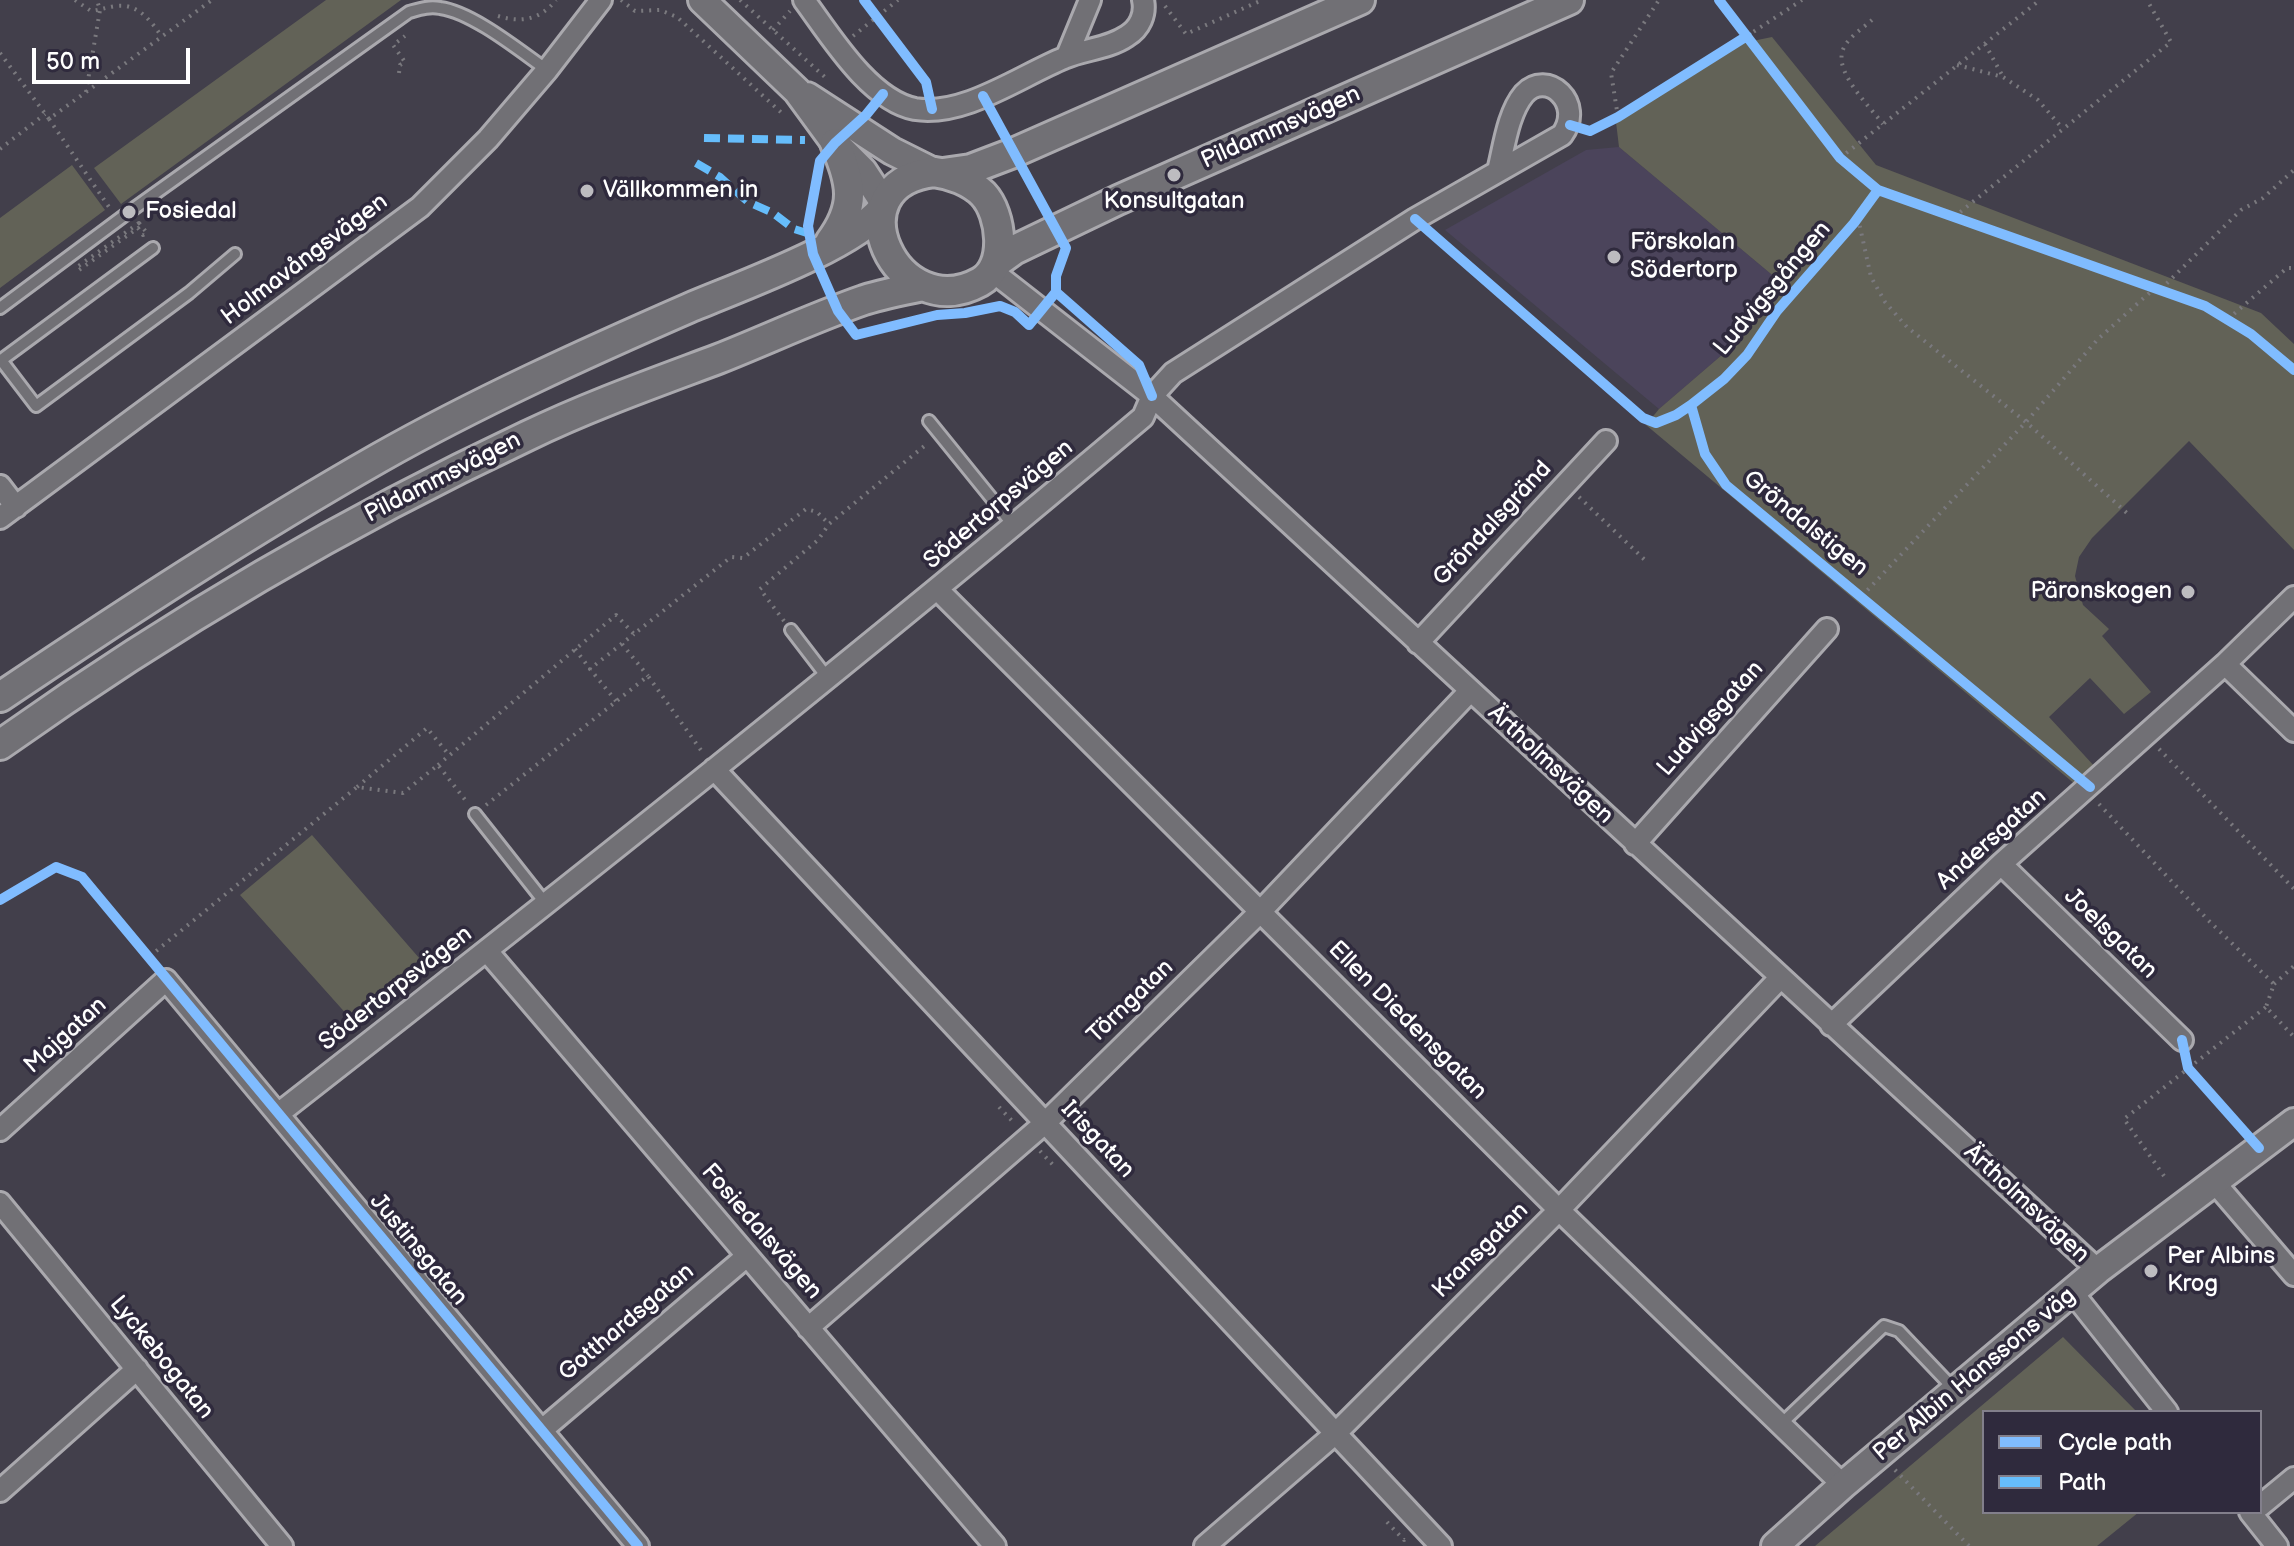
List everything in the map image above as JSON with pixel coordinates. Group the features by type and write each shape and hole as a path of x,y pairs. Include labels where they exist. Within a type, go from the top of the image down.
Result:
{"main road":[{"path":"939,173 969,184 990,202 994,211 998,236 994,267 986,279 967,288 944,291 923,286 910,279 893,261 880,225 883,206 905,181 939,173 971,169 1013,153 1360,0"},
{"name":"Pildammsvägen","path":"994,267 1014,250 1118,200 1569,0"},
{"path":"827,246 847,214 850,200 848,176 835,143"},
{"name":"Pildammsvägen","path":"0,697 198,567 380,458 625,337 849,235 876,216 883,206"},
{"name":"Pildammsvägen","path":"0,745 178,625 288,560 421,488 529,435 619,396 864,300 923,286"}],"street":[{"name":"Holmavångsvägen","path":"8,513 420,207 488,139 601,0"},
{"path":"702,0 797,91 835,143 863,171 883,206"},
{"path":"804,0 841,49 883,94 899,104 916,109 947,109 968,103 1067,56 1109,45 1129,36 1143,16 1143,0"},
{"path":"1067,56 1090,0"},
{"path":"1498,171 1512,118 1522,96 1532,87 1553,88 1565,97 1570,109 1570,125"},
{"path":"797,91 892,151 939,173"},
{"name":"Södertorpsvägen","path":"278,1114 546,904 708,761 827,677 938,590 1143,417 1152,396 1173,373 1415,219 1562,135 1570,125"},
{"name":"Ärtholmsvägen","path":"994,267 1152,396 2098,1270"},
{"name":"Gröndalsgränd","path":"1418,643 1606,441"},
{"path":"0,486 8,513"},
{"name":"Ellen Diedensgatan","path":"938,590 1559,1210 1843,1485"},
{"name":"Andersgatan","path":"1831,1025 2001,864 2086,791 2294,597"},
{"name":"Ludvigsgatan","path":"1635,844 1827,629"},
{"path":"2225,664 2294,731"},
{"name":"Törngatan","path":"808,1328 1045,1123 1260,912 1470,691"},
{"name":"Irisgatan","path":"708,761 1441,1546"},
{"name":"Joelsgatan","path":"2001,864 2182,1040"},
{"name":"Fosiedalsvägen","path":"487,951 995,1546"},
{"name":"Kransgatan","path":"1205,1546 1336,1433 1559,1210 1780,978"},
{"name":"Justinsgatan","path":"166,980 638,1546"},
{"name":"Majgatan","path":"0,1130 166,980"},
{"name":"Per Albin Hanssons väg","path":"1775,1546 2098,1270 2294,1122"},
{"path":"2215,1183 2294,1275"},
{"name":"Lyckebogatan","path":"0,1203 282,1546"},
{"name":"Gotthardsgatan","path":"542,1430 747,1256"},
{"path":"2072,1292 2165,1410"},
{"path":"0,1491 137,1369"},
{"path":"2262,1504 2294,1478"},
{"path":"2256,1514 2277,1546"}],"lane":[{"path":"0,308 409,12 426,7 457,12 547,70"},
{"path":"152,248 1,360 36,406 189,293 235,254"},
{"path":"929,421 1014,526"},
{"path":"791,630 827,677"},
{"path":"475,814 546,904"},
{"path":"1781,1424 1884,1326 1899,1331 1956,1391"}],"path":[{"path":"75,0 91,11 122,5 132,8 146,16 162,37"},
{"path":"86,92 100,10 97,0"},
{"path":"49,119 212,0"},
{"path":"494,15 516,21 537,17 556,0"},
{"path":"621,0 635,11 660,10 677,17 790,121"},
{"path":"740,0 831,83"},
{"path":"841,49 898,0"},
{"path":"1161,0 1186,34 1262,0"},
{"path":"1618,117 1611,73 1659,0"},
{"path":"1734,44 1802,0"},
{"path":"1840,158 2040,0"},
{"path":"1954,217 2171,42 2147,0"},
{"path":"1872,20 1850,39 1842,53 1842,71 1883,124"},
{"path":"1985,43 2003,77"},
{"path":"393,45 405,62 400,65 399,73"},
{"path":"0,53 118,220"},
{"path":"1957,65 2003,77 2038,100 2063,129"},
{"path":"1570,125 1590,131 1630,109"},
{"path":"0,149 45,114"},
{"path":"1827,629 2026,422 2098,339 2159,288 2241,210 2263,198 2294,170"},
{"path":"1861,213 1871,277 1885,302 1907,327 2026,422 2128,514"},
{"path":"132,226 139,223 147,233 143,235 152,248"},
{"path":"2228,319 2287,268 2294,268"},
{"path":"791,630 760,589 818,540 829,524 939,433"},
{"path":"1566,484 1647,562"},
{"path":"590,669 731,557 743,558 806,509 817,512 829,524"},
{"path":"357,787 403,793 616,615 634,634"},
{"path":"622,644 708,761"},
{"path":"575,649 616,701"},
{"path":"438,765 475,814 648,676"},
{"path":"150,956 427,728 449,755"},
{"path":"2146,736 2294,889"},
{"path":"2086,791 2208,920 2274,984"},
{"path":"2164,1176 2124,1119 2266,1007 2274,984 2294,966"},
{"path":"2266,1007 2294,1037"},
{"path":"2182,1040 2188,1068 2198,1080"},
{"path":"1894,1469 1969,1546"}],"shaded area":[{"path":"326,0 401,0 121,204 94,168"},
{"path":"1772,37 1876,165 2261,313 2294,344 2294,550 2189,441 2092,538 2079,557 2075,576 2083,605 2109,629 2102,636 2151,692 2124,714 2090,678 2049,717 2096,768 2076,785 1646,425 1659,409 1730,348 1783,284 1619,147 1616,122 1743,43"},
{"name":"Förskolan Södertorp","path":"1619,147 1783,284 1730,348 1659,409 1445,230 1586,150"},
{"path":"72,165 105,210 0,288 0,218"},
{"path":"312,835 420,959 349,1017 240,895"},
{"path":"2063,1337 2135,1410 1982,1410 1982,1514 2137,1514 2097,1546 1815,1546"}],"marked path":[{"path":"704,138 805,140"},
{"path":"696,163 720,177 748,202 773,213 794,229 810,234"}],"cycle path":[{"path":"864,0 926,82 932,109"},
{"path":"1719,0 1840,158 1878,190 2205,306 2251,334 2294,370"},
{"path":"1570,125 1590,131 1618,117 1747,36"},
{"path":"883,94 820,161 808,226 813,254 838,311 856,335 937,315 1000,306 1015,312 1029,325 1056,292"},
{"path":"983,96 1066,248 1056,276 1056,292 1139,365 1152,396"},
{"name":"Ludvigsgången","path":"1691,405 1724,379 1747,355 1777,311 1854,223 1878,190"},
{"name":"Gröndalstigen","path":"1415,219 1643,418 1656,423 1691,405 1705,454 1726,485 2090,787"},
{"path":"0,900 56,867 82,877 638,1546"},
{"path":"2182,1040 2188,1068 2259,1148"}],"place":[{"name":"Konsultgatan","path":"1174,175"},
{"name":"Vällkommen in","path":"587,191"},
{"name":"Fosiedal","path":"129,212"},
{"name":"Förskolan Södertorp","path":"1614,257"},
{"name":"Päronskogen","path":"2188,592"},
{"name":"Per Albins Krog","path":"2151,1271"}]}
